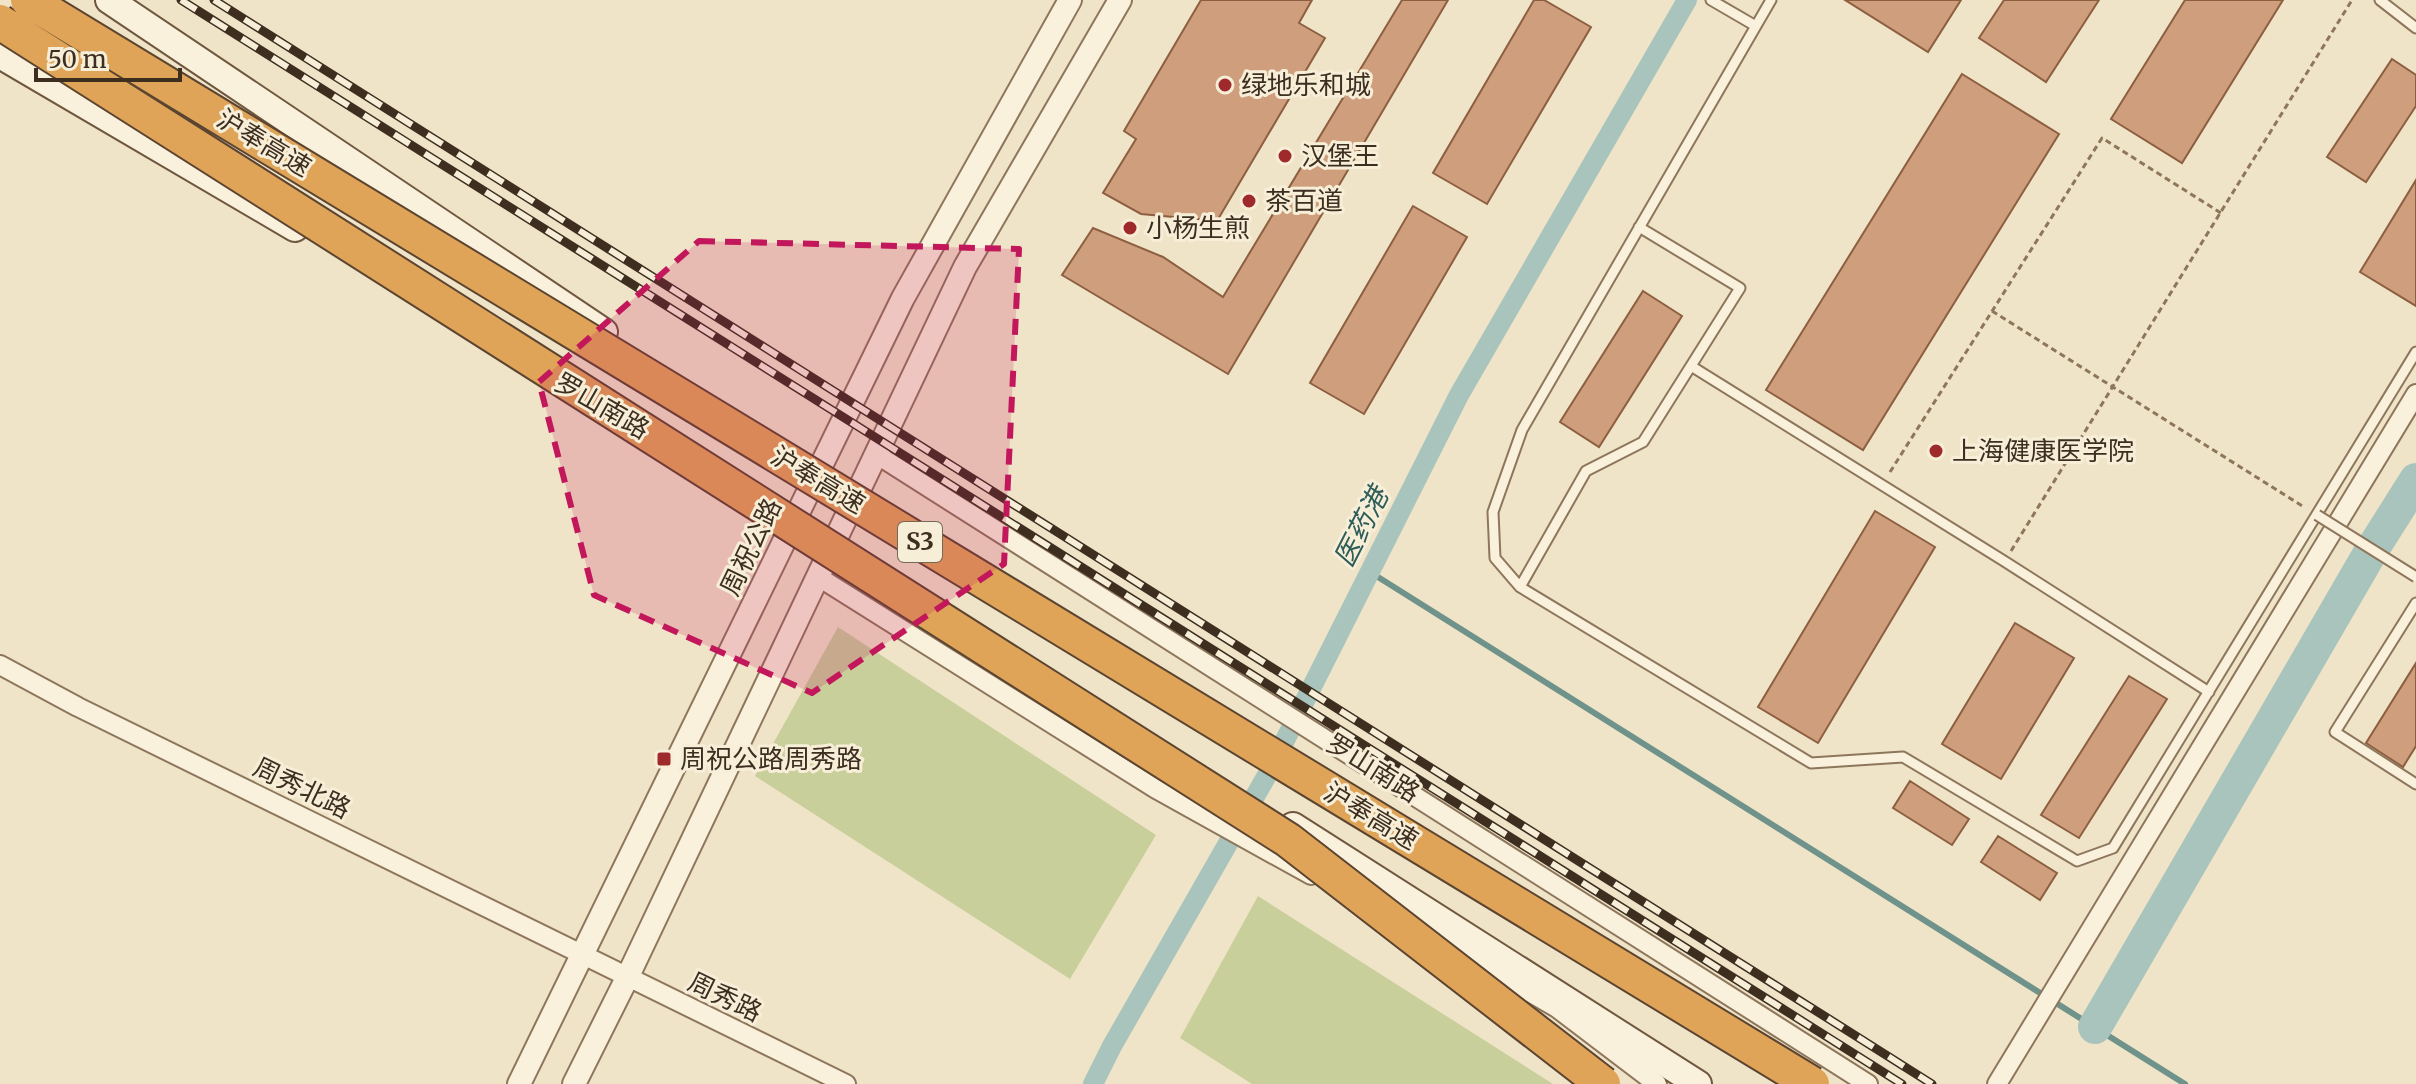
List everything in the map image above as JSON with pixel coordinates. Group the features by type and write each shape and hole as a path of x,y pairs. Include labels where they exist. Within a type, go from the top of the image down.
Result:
{"highway":[{"name":"沪奉高速","path":"28,0 1812,1084"},
{"name":"沪奉高速","path":"0,22 1288,840 1603,1084"}],"main road":[{"path":"109,0 855,499"},
{"name":"罗山南路","path":"0,55 835,540 1199,766 1698,1084"},
{"name":"罗山南路","path":"855,499 1316,785 1785,1084"}],"street":[{"name":"周祝公路","path":"519,1084 903,298 1070,0"},
{"path":"574,1084 965,267 1120,0"},
{"path":"1997,1084 2416,394"},
{"name":"罗山南路","path":"876,454 1868,1084"},
{"path":"817,576 1053,726 1180,802 1278,857 1450,946 1557,1008 1657,1084"},
{"name":"周秀北路","path":"0,665 92,714 582,956"},
{"name":"周秀路","path":"582,956 846,1084"}],"lane":[{"path":"1711,0 1754,25"},
{"path":"1771,0 1522,430 1493,512 1495,558 1520,587 1811,763 1903,757 2077,861 2113,848 2416,352"},
{"path":"2380,0 2416,28"},
{"path":"1520,587 1586,471 1643,442 1740,288 1639,227"},
{"path":"1691,366 2209,692"},
{"path":"2317,515 2416,577"},
{"path":"2416,603 2335,732 2416,784"}],"path":[{"path":"2004,561 2352,0"},
{"path":"1882,485 2102,138 2221,213"},
{"path":"1992,311 2317,515"}],"highlighted area":[{"path":"699,241 1019,249 1004,564 812,693 594,595 539,382"}],"green space":[{"path":"838,627 1156,835 1070,979 755,776"},
{"path":"1258,896 1553,1084 1252,1084 1180,1038"}],"building":[{"name":"绿地乐和城","path":"1201,0 1312,0 1299,23 1325,38 1217,221 1141,214 1103,193 1136,139 1124,131"},
{"name":"绿地乐和城","path":"1402,0 1448,0 1228,374 1062,275 1093,228 1163,257 1223,297"},
{"path":"1534,0 1544,0 1591,27 1487,204 1433,173"},
{"path":"1845,0 1961,0 1928,52"},
{"path":"2004,0 2099,0 2046,82 1979,38"},
{"path":"2185,0 2283,0 2182,163 2111,119"},
{"path":"2392,59 2416,75 2416,106 2366,182 2327,157"},
{"path":"1962,74 2059,134 1863,450 1766,390"},
{"path":"2416,180 2416,306 2360,272"},
{"path":"1413,206 1467,237 1364,414 1310,383"},
{"path":"1643,291 1682,316 1599,447 1560,422"},
{"path":"1875,511 1935,547 1818,743 1758,707"},
{"path":"2015,623 2074,658 2001,779 1942,744"},
{"path":"2416,663 2416,746 2403,767 2366,743"},
{"path":"2129,676 2167,699 2079,838 2041,815"},
{"path":"1910,781 1969,819 1952,845 1893,808"},
{"path":"1998,836 2057,873 2040,900 1981,862"}],"waterway":[{"name":"医药港","path":"1093,1084 1270,770 1459,395 1687,0"},
{"path":"2095,1027 2370,553 2416,480"},
{"path":"1370,572 2185,1084"}],"railway":[{"path":"181,0 1902,1084"},
{"path":"214,0 1932,1084"}],"place":[{"name":"绿地乐和城","path":"1225,85"},
{"name":"汉堡王","path":"1285,156"},
{"name":"茶百道","path":"1249,201"},
{"name":"小杨生煎","path":"1130,228"},
{"name":"上海健康医学院","path":"1936,451"},
{"name":"周祝公路周秀路","path":"664,759"}]}
